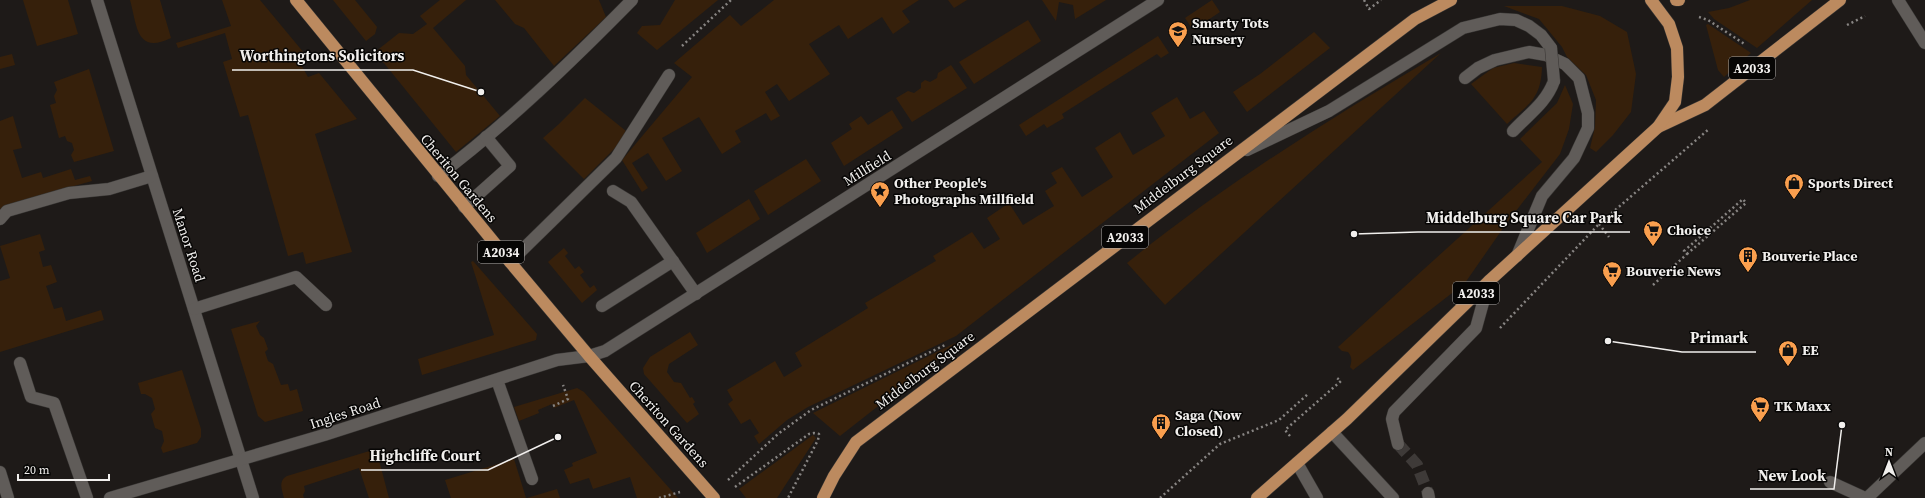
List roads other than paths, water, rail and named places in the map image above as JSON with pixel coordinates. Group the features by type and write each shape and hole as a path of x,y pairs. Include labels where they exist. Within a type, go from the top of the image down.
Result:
{"main road":[{"name":"Cheriton Gardens","path":"296,0 438,176 510,262 589,356 714,498"},
{"name":"Middelburg Square","path":"823,498 834,476 856,442 1415,19 1451,0"},
{"name":"A2033","path":"1257,498 1332,432 1489,281 1658,127 1675,102 1678,77 1677,48 1669,24 1651,0"},
{"name":"A2033","path":"1658,127 1704,105 1840,0"}],"street":[{"name":"Manor Road","path":"97,0 253,498"},
{"path":"438,176 486,137 561,72 632,0"},
{"name":"Millfield","path":"589,356 605,351 1158,0"},
{"path":"1898,0 1925,43"},
{"path":"1230,158 1328,111 1463,28 1500,19 1516,20 1529,26 1541,35 1551,48 1554,81 1550,92 1540,107 1513,131"},
{"path":"1464,78 1478,68 1496,60 1529,52 1546,55 1565,64 1579,78 1588,113 1588,128 1574,158 1542,196 1517,256"},
{"path":"510,262 616,158 669,75"},
{"path":"464,207 510,166 486,137"},
{"path":"0,219 7,211 69,193 109,189 152,176"},
{"path":"613,191 630,202 696,294"},
{"path":"602,306 673,261"},
{"path":"194,309 296,277 326,305"},
{"path":"1398,444 1392,419 1394,412 1476,328 1489,281"},
{"name":"Ingles Road","path":"110,498 241,461 557,360 589,356"},
{"path":"20,364 31,397 54,403 87,498"},
{"path":"497,380 532,479"},
{"path":"1332,432 1393,498"},
{"path":"1830,482 1866,498 1925,443"},
{"path":"1297,463 1317,498"},
{"path":"0,472 8,498"}],"tunnel":[{"path":"1398,444 1417,465 1428,493"}],"place":[{"name":"Smarty Tots Nursery","path":"1178,48"},
{"name":"Worthingtons Solicitors","path":"481,92"},
{"name":"Sports Direct","path":"1794,200"},
{"name":"Other People's Photographs Millfield","path":"880,208"},
{"name":"Middelburg Square Car Park","path":"1354,234"},
{"name":"Choice","path":"1653,247"},
{"name":"Bouverie Place","path":"1748,273"},
{"name":"Bouverie News","path":"1612,288"},
{"name":"Primark","path":"1608,341"},
{"name":"EE","path":"1788,367"},
{"name":"TK Maxx","path":"1760,423"},
{"name":"New Look","path":"1842,425"},
{"name":"Highcliffe Court","path":"558,437"},
{"name":"Saga (Now Closed)","path":"1161,440"}]}
